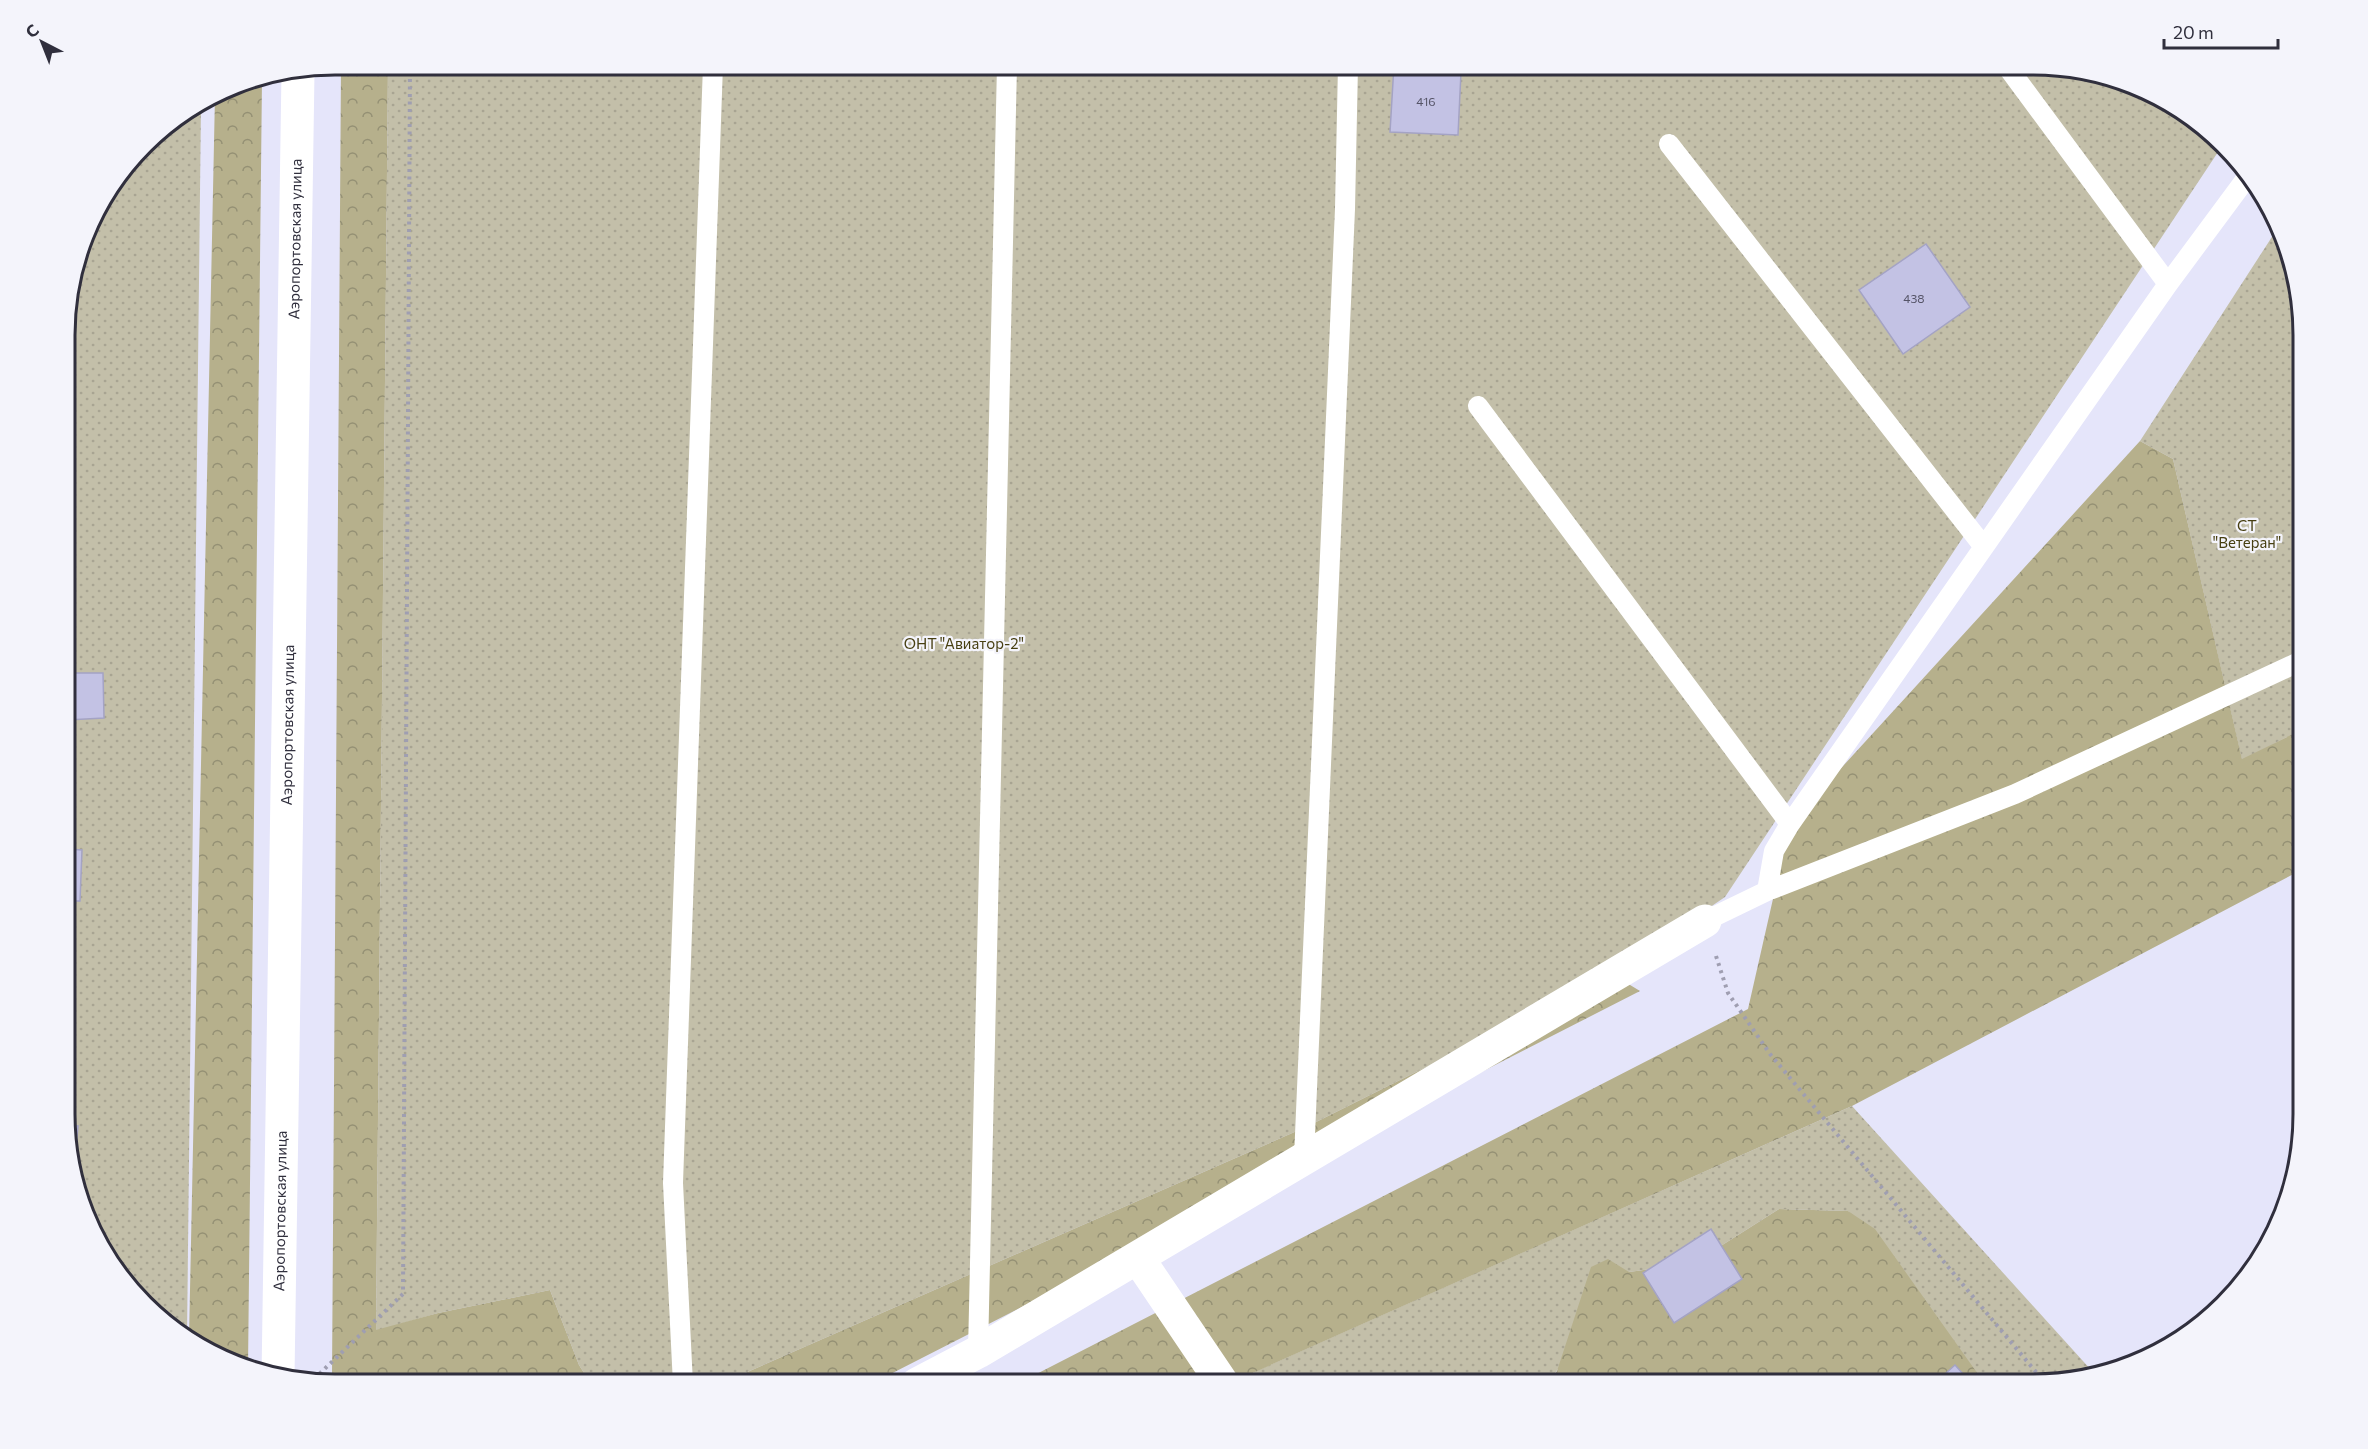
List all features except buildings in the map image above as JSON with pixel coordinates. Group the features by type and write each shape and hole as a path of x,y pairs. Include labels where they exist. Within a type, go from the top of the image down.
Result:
{"street":[{"name":"Аэропортовская улица","path":"278,1368 298,78"},
{"path":"936,1374 978,1352 1138,1258 1705,921"},
{"path":"1138,1258 1216,1374"}],"lane":[{"path":"683,1374 673,1183 713,75"},
{"path":"978,1352 1007,75"},
{"path":"1304,1158 1345,209 1348,75"},
{"path":"2014,75 2168,284"},
{"path":"1669,144 1984,547"},
{"path":"1767,891 1774,852 1790,824 2168,284 2243,182"},
{"path":"1478,406 1790,824"},
{"path":"1705,921 1767,891 2015,794 2293,665"}],"path":[{"path":"320,1373 403,1294 410,75"},
{"path":"1705,921 1728,993 1770,1054 2037,1374"}],"green space":[{"path":"341,75 388,75 376,1330 438,1313 550,1290 579,1365 585,1374 332,1374"},
{"name":"ОНТ \"Авиатор-2\"","path":"388,75 2033,75 2084,80 2133,95 2178,119 2218,152 1725,897 1612,974 1306,1127 743,1374 585,1374 579,1365 550,1290 438,1313 376,1331"},
{"path":"262,86 248,1359 220,1347 189,1329 215,105"},
{"path":"201,112 187,1328 151,1298 119,1259 95,1214 84,1181 77,1148 75,1114 75,335 77,301 84,268 95,235 110,205 119,190 151,151"},
{"name":"СТ \"Ветеран\"","path":"2273,235 2288,284 2293,335 2293,734 2242,760 2173,459 2140,441"},
{"path":"2140,441 2173,459 2242,759 2293,734 2293,874 1852,1106 1250,1374 1036,1374 1748,1009 1790,824"},
{"path":"1612,974 1640,991 891,1374 743,1374 1306,1127"},
{"path":"1852,1106 2089,1368 2033,1374 1977,1374 1848,1211 1779,1209 1694,1263 1629,1272 1554,1374 1255,1374 1254,1372"},
{"path":"1779,1209 1848,1211 1875,1229 1978,1374 1555,1374 1591,1267 1608,1259 1629,1272 1694,1263"}]}
